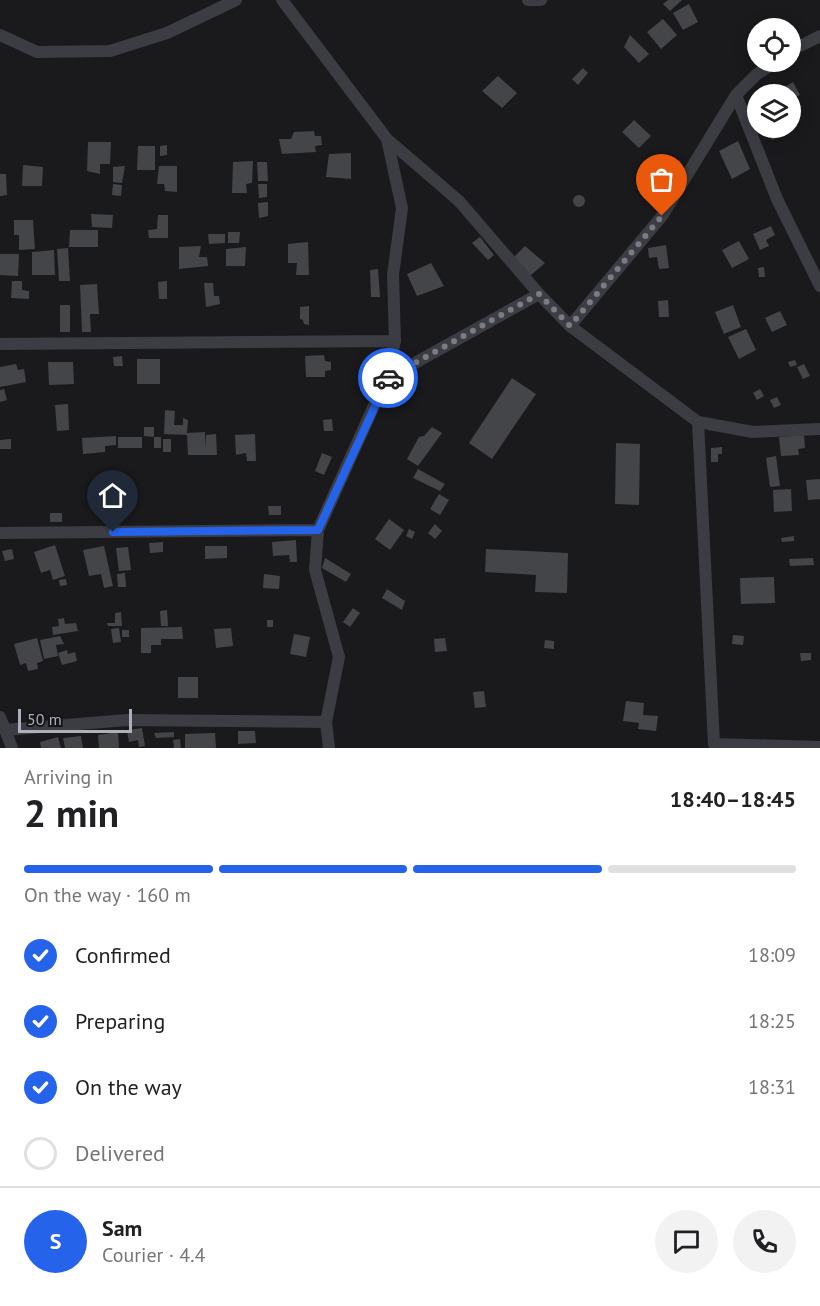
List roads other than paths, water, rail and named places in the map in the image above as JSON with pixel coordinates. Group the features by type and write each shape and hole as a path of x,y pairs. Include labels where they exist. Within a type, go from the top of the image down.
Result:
{"street":[{"path":"0,34 37,52 110,51 167,33 236,0"},
{"path":"282,0 387,139 459,201 539,294 570,326 698,422 753,432 820,429"},
{"path":"528,0 541,0"},
{"path":"801,46 820,36"},
{"path":"570,326 662,216 736,95 760,72"},
{"path":"736,95 777,198 820,286"},
{"path":"329,748 326,722 339,657 315,570 318,530 386,379 395,341 393,275 402,208 387,139"},
{"path":"386,379 539,294"},
{"path":"0,344 395,341"},
{"path":"698,422 714,744 820,747"},
{"path":"0,533 318,530"},
{"path":"0,717 12,748"},
{"path":"5,730 126,720 326,722"}]}
